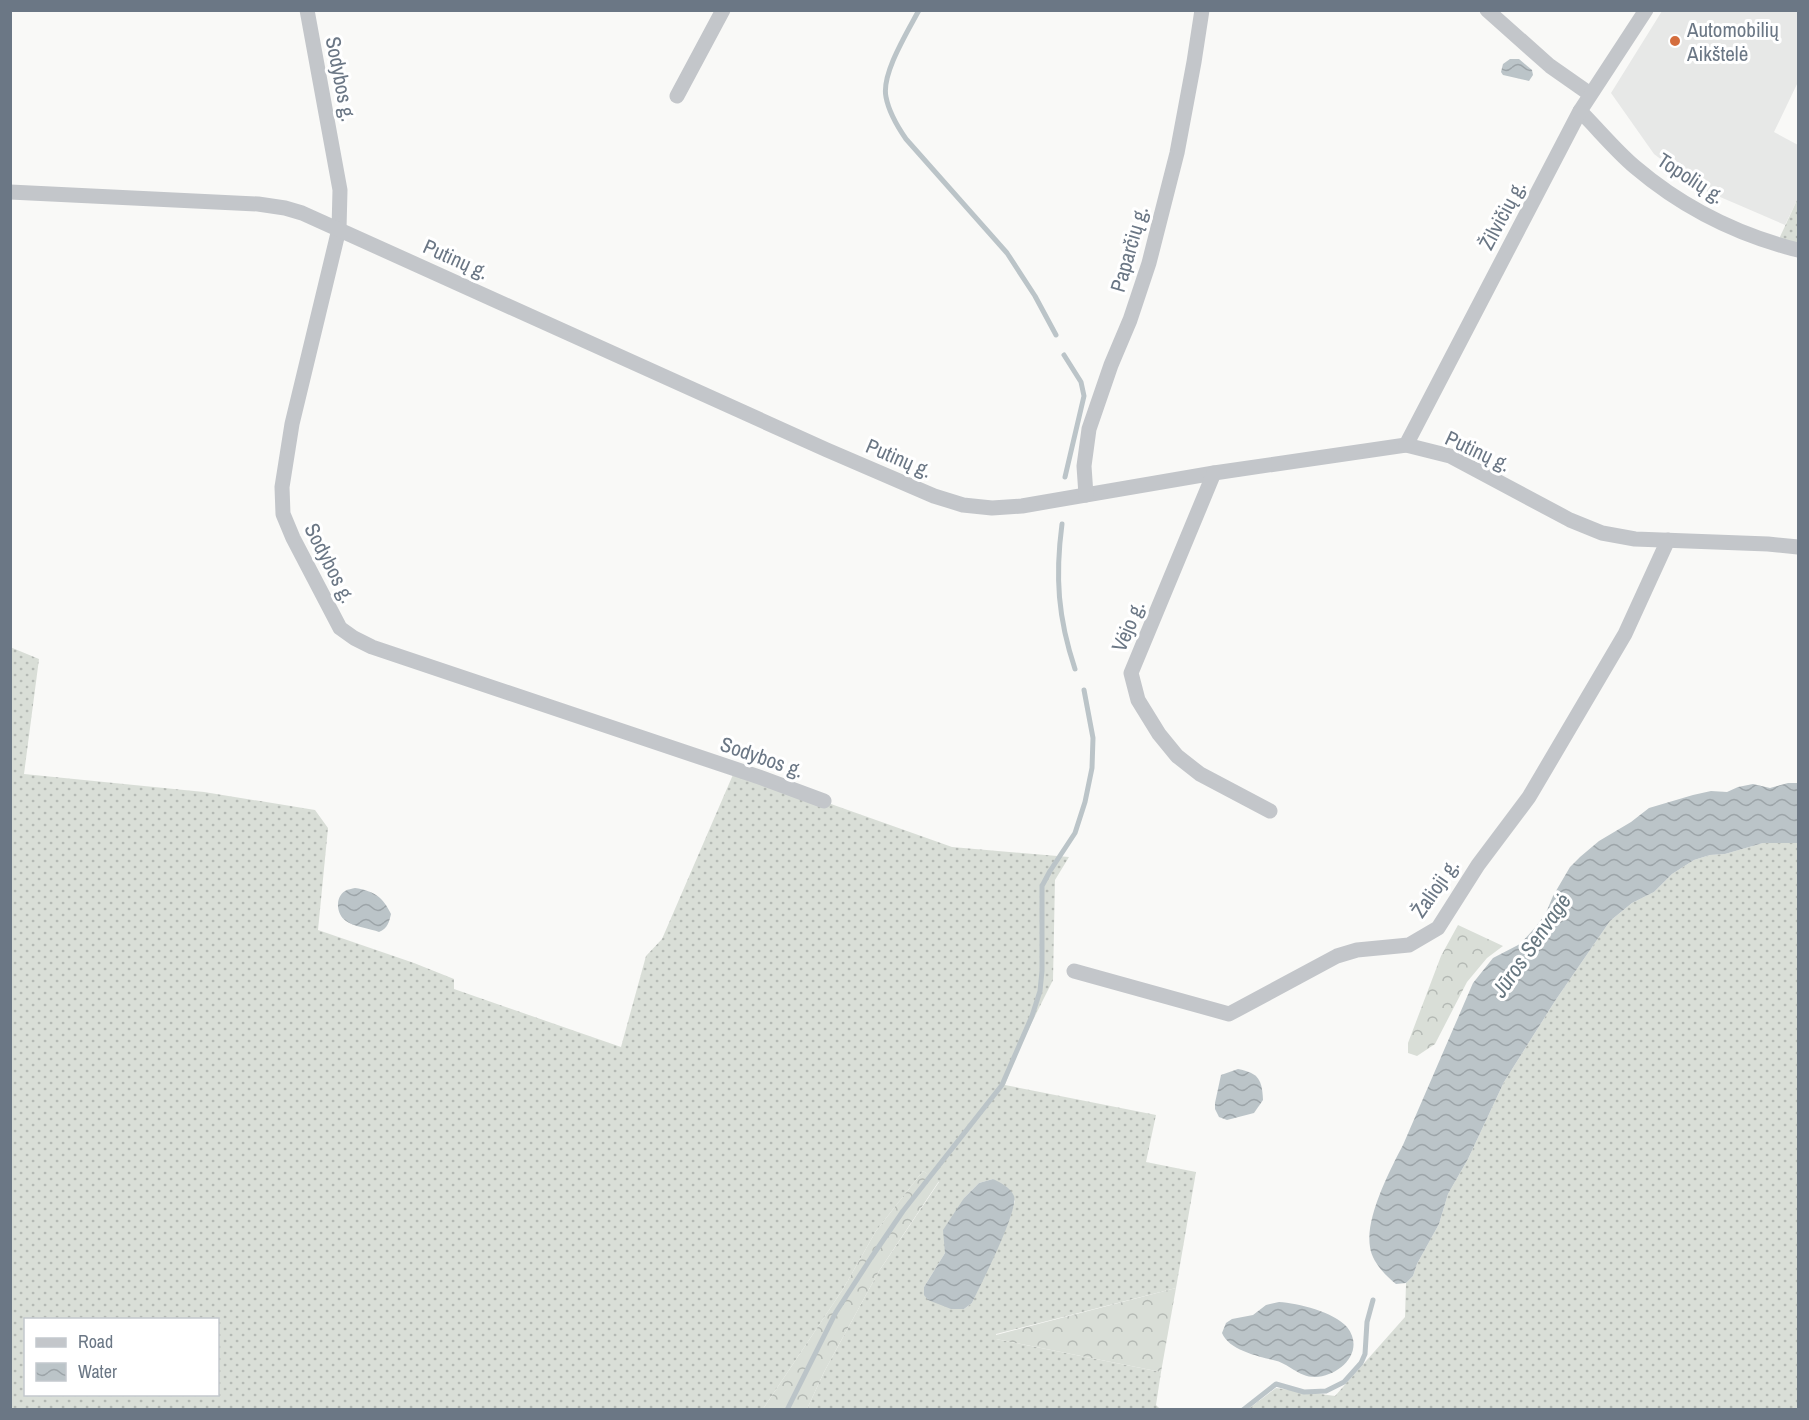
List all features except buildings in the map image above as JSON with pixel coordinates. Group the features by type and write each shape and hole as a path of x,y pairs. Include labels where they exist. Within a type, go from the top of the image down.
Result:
{"street":[{"name":"Sodybos g.","path":"307,10 340,190 339,229 292,424 282,487 284,514 293,538 340,628 372,647 824,801"},
{"path":"676,96 723,10"},
{"name":"Paparčių g.","path":"1086,495 1084,466 1089,429 1149,263 1177,153 1202,10"},
{"path":"1487,10 1550,66 1590,94"},
{"name":"Žilvičių g.","path":"1406,445 1580,111 1646,10"},
{"name":"Topolių g.","path":"1580,111 1634,166 1673,197 1705,215 1756,238 1798,250"},
{"name":"Putinų g.","path":"10,192 258,204 302,213 836,454 934,496 963,505 992,508 1022,506 1214,473 1406,445 1450,456 1570,520 1602,533 1635,539 1798,547"},
{"name":"Vėjo g.","path":"1214,473 1131,673 1138,700 1159,734 1177,756 1200,774 1270,811"},
{"name":"Žalioji g.","path":"1074,971 1229,1014 1337,956 1357,950 1409,945 1438,928 1478,865 1529,797 1625,634 1668,540"}],"shaded area":[{"path":"1662,11 1798,11 1798,82 1774,132 1798,145 1798,198 1785,225 1697,187 1654,154 1611,93"}],"green space":[{"path":"1798,198 1798,244 1779,239"},
{"path":"10,647 39,659 24,774 204,792 315,810 328,828 318,930 454,979 454,989 621,1047 646,956 662,939 735,770 952,847 1069,857 1055,880 1053,980 1017,1052 1005,1085 1156,1115 1146,1162 1196,1172 1176,1288 996,1334 996,1339 1161,1372 1156,1405 1160,1409 807,1409 824,1372 879,1271 939,1182 923,1171 876,1231 843,1289 763,1409 11,1409","holes":["993,1179 1015,1201 1009,1220 972,1303 964,1309 924,1287 945,1253 964,1198 979,1183"]},
{"path":"1763,843 1798,843 1798,1409 1247,1410 1276,1388 1335,1396 1405,1317 1406,1283 1413,1276 1439,1224 1448,1194 1468,1159 1504,1082 1555,1001 1610,921 1632,903 1654,892 1672,874 1694,860"},
{"path":"1458,925 1503,946 1487,958 1467,982 1435,1044 1417,1056 1408,1053 1408,1043 1441,956"},
{"path":"923,1171 939,1181 879,1271 824,1372 807,1409 763,1409 843,1289 876,1231"},
{"path":"1176,1288 1161,1372 996,1339 996,1335"}],"water":[{"path":"1510,59 1519,59 1532,70 1533,75 1529,81 1503,75 1501,72 1503,64"},
{"path":"1798,783 1798,843 1763,843 1694,860 1672,874 1654,892 1632,903 1610,921 1555,1001 1504,1082 1468,1159 1448,1194 1439,1224 1413,1276 1406,1283 1396,1284 1373,1258 1369,1235 1371,1222 1386,1181 1473,983 1493,958 1520,944 1533,930 1545,915 1570,867 1580,857 1599,841 1649,808 1711,791 1727,792 1753,784 1770,788"},
{"path":"355,888 377,896 388,908 391,914 384,929 379,932 353,924 346,921 340,914 338,901 340,897 345,891"},
{"path":"1238,1069 1258,1078 1262,1087 1263,1100 1254,1113 1227,1120 1219,1117 1215,1109 1221,1075"},
{"path":"993,1179 1010,1190 1014,1196 1014,1204 1005,1232 972,1303 964,1309 951,1309 928,1300 924,1295 924,1287 945,1253 943,1230 964,1198 979,1183"},
{"path":"1279,1302 1315,1309 1334,1317 1347,1327 1354,1345 1348,1361 1324,1376 1309,1376 1279,1362 1237,1348 1222,1333 1226,1323 1232,1319 1253,1315 1266,1305"}],"waterway":[{"path":"919,10 891,65 886,88 887,103 891,114 906,139 1007,253 1035,296 1056,335"},
{"path":"1064,355 1081,382 1084,396 1065,477"},
{"path":"1062,524 1059,562 1060,597 1065,632 1075,669"},
{"path":"787,1410 836,1312 871,1258 903,1211 1002,1085 1032,1016 1040,991 1042,971 1042,886 1075,833 1085,802 1092,768 1093,738 1084,690"},
{"name":"Jūros Senvagė","path":"1243,1410 1276,1384 1304,1392 1326,1391 1344,1382 1361,1363 1365,1354 1367,1322 1373,1300"}],"place":[{"name":"Automobilių Aikštelė","path":"1675,41"}]}
